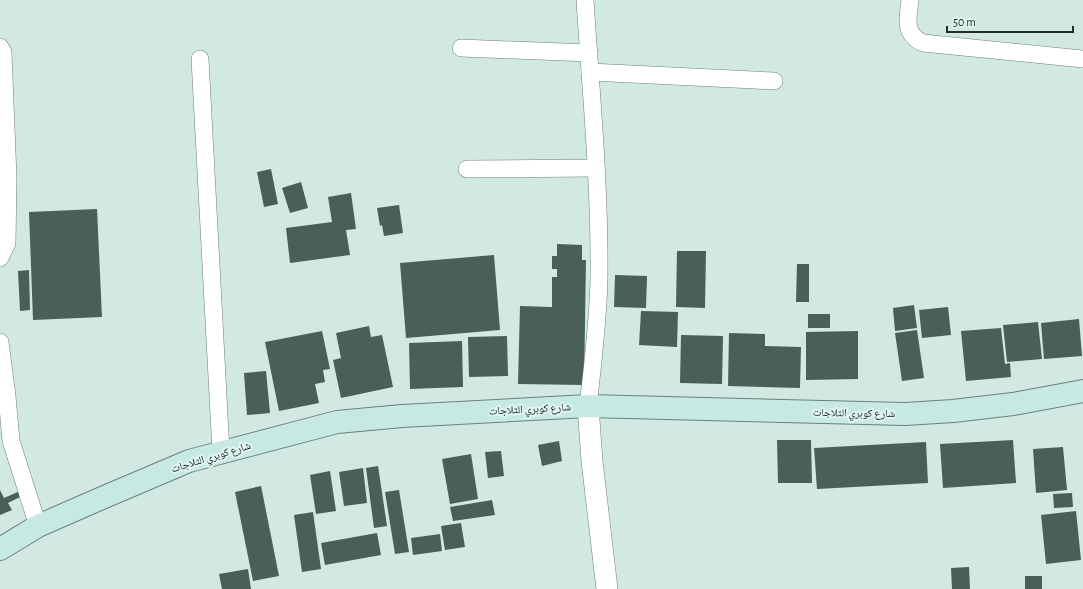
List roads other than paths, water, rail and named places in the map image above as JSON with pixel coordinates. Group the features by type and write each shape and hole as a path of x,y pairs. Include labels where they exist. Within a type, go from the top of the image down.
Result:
{"main road":[{"name":"شارع كوبري الثلاجات","path":"0,549 38,526 189,461 337,422 402,416 588,406 905,414 953,411 1013,404 1083,391"}],"street":[{"path":"585,0 598,208 599,281 593,366 588,406 592,461 607,589"},
{"path":"910,0 908,26 913,37 923,43 1083,59"},
{"path":"0,47 3,52 8,178 7,243 0,258"},
{"path":"461,48 589,53"},
{"path":"200,60 221,452"},
{"path":"590,72 774,81"},
{"path":"467,169 596,168"},
{"path":"0,342 7,396 10,441 38,526"}]}
